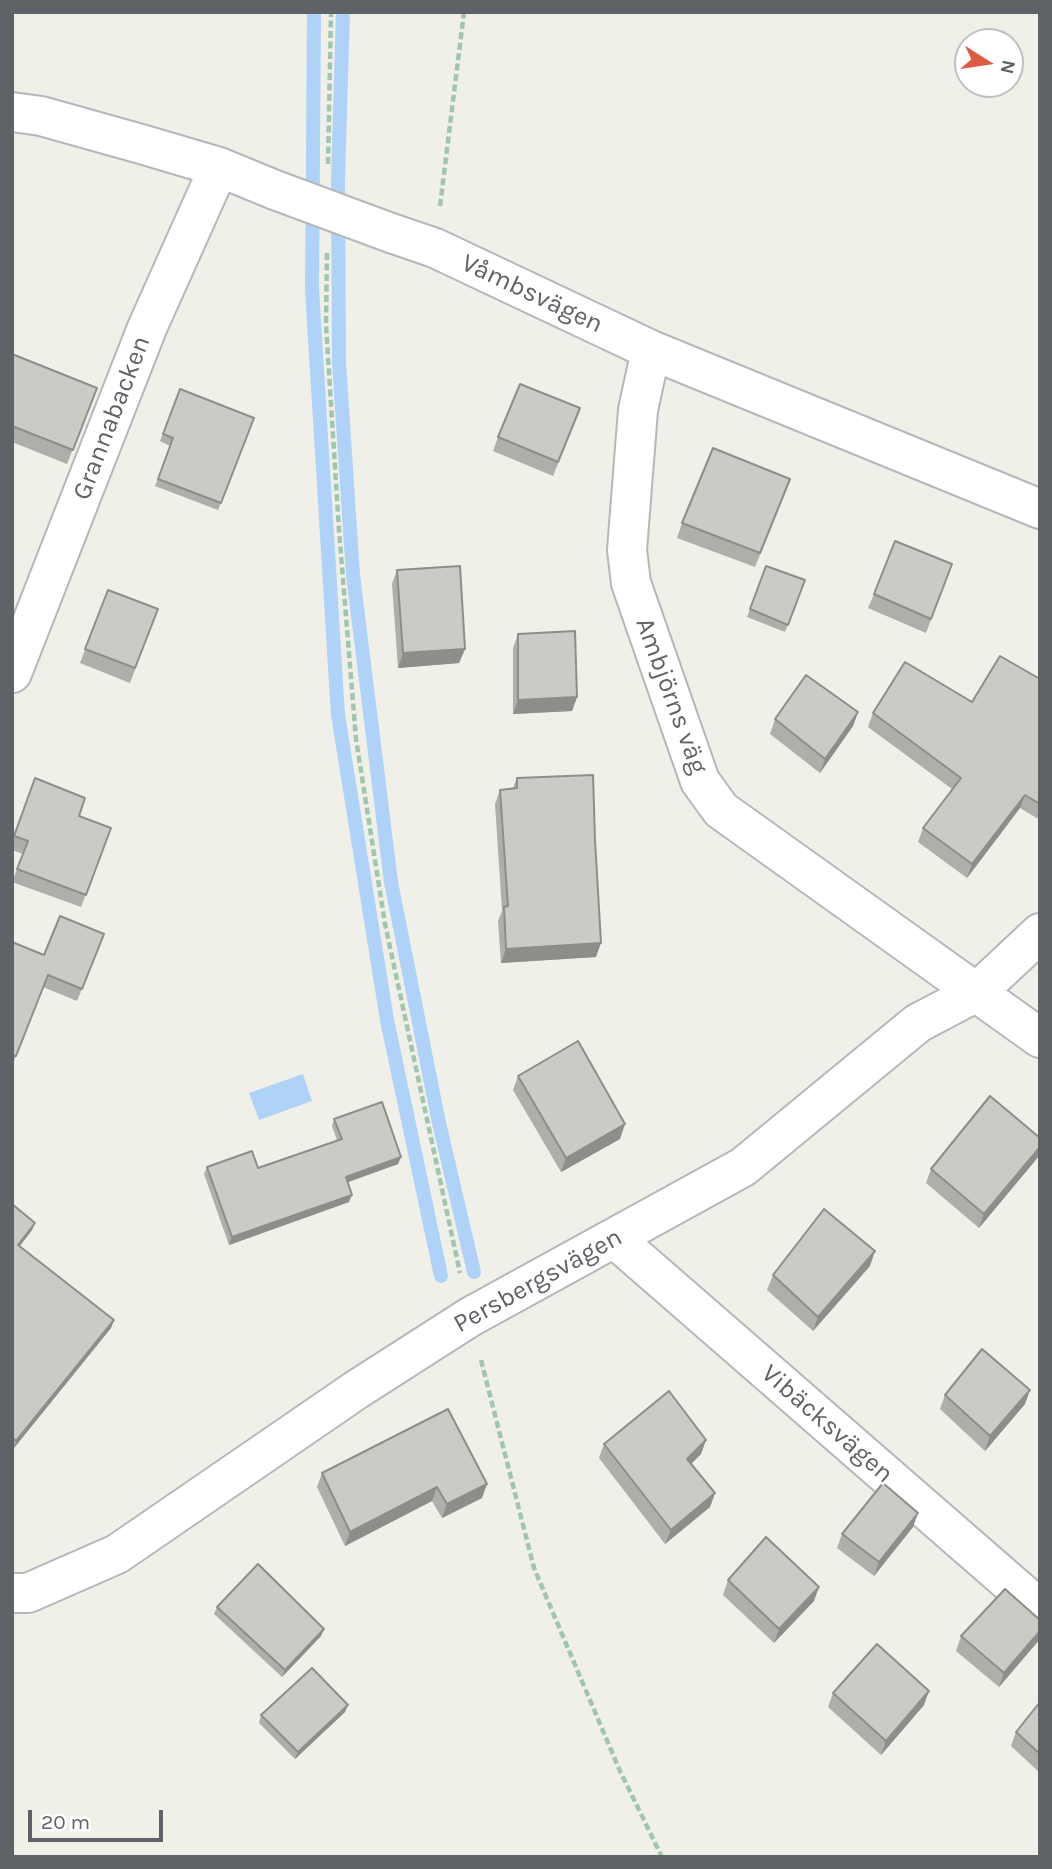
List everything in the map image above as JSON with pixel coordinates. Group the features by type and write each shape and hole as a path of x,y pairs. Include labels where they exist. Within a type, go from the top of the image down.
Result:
{"street":[{"name":"Våmbsvägen","path":"12,112 41,116 219,167 435,248 651,350 1040,509"},
{"name":"Grannabacken","path":"12,673 147,328 219,167"},
{"name":"Ambjörns väg","path":"651,350 638,410 627,550 631,583 700,781 721,810 1040,1038"},
{"name":"Persbergsvägen","path":"12,1593 28,1593 117,1554 356,1390 470,1317 743,1167 918,1024 977,992 1040,933"},
{"name":"Vibäcksvägen","path":"615,1238 1040,1609"}],"path":[{"path":"328,173 331,12"},
{"path":"435,248 464,12"},
{"path":"327,242 326,325 356,740 386,924 470,1317 534,1568 620,1770 662,1857"}],"water":[{"path":"303,1074 312,1101 259,1120 249,1093"}],"building":[{"path":"12,354 97,388 73,450 12,426"},
{"path":"520,384 580,408 558,462 498,437"},
{"path":"180,389 254,418 221,503 158,479 173,438 163,434"},
{"path":"713,448 790,479 760,553 682,523"},
{"path":"895,541 952,564 931,619 874,594"},
{"path":"460,566 465,649 403,653 397,570"},
{"path":"766,566 805,580 788,625 750,609"},
{"path":"108,590 158,609 135,668 85,649"},
{"path":"575,631 577,697 518,700 518,634"},
{"path":"1000,656 1040,679 1040,804 1025,795 972,864 923,828 961,778 873,713 905,662 972,702"},
{"path":"806,675 858,712 825,759 775,719"},
{"path":"593,775 601,943 506,949 504,907 508,906 500,790 517,788 517,778"},
{"path":"35,778 85,798 79,816 111,828 86,895 17,869 28,841 14,836"},
{"path":"60,916 104,934 82,989 48,975 16,1056 12,1055 12,942 44,955"},
{"path":"578,1041 625,1124 566,1158 518,1076"},
{"path":"990,1096 1040,1138 1040,1147 984,1214 931,1169"},
{"path":"382,1102 401,1157 346,1177 352,1195 232,1237 207,1167 252,1151 258,1168 342,1139 334,1119"},
{"path":"12,1204 35,1223 18,1245 114,1320 16,1441 12,1437"},
{"path":"824,1209 875,1251 818,1317 773,1275"},
{"path":"982,1349 1030,1390 990,1436 945,1395"},
{"path":"669,1391 706,1440 687,1459 715,1493 671,1530 604,1444"},
{"path":"448,1409 487,1484 447,1504 437,1487 350,1532 322,1473"},
{"path":"883,1483 918,1513 879,1562 842,1534"},
{"path":"766,1537 819,1587 779,1629 728,1580"},
{"path":"258,1564 324,1629 285,1670 217,1607"},
{"path":"1005,1589 1040,1620 1040,1631 1004,1673 961,1636"},
{"path":"877,1644 929,1691 886,1741 833,1693"},
{"path":"312,1668 348,1705 298,1752 261,1715"},
{"path":"1040,1702 1040,1754 1016,1732"}],"waterway":[{"path":"314,12 312,289 338,715 387,1020 441,1276"},
{"path":"343,12 338,179 339,363 353,575 391,882 439,1123 474,1272"}]}
